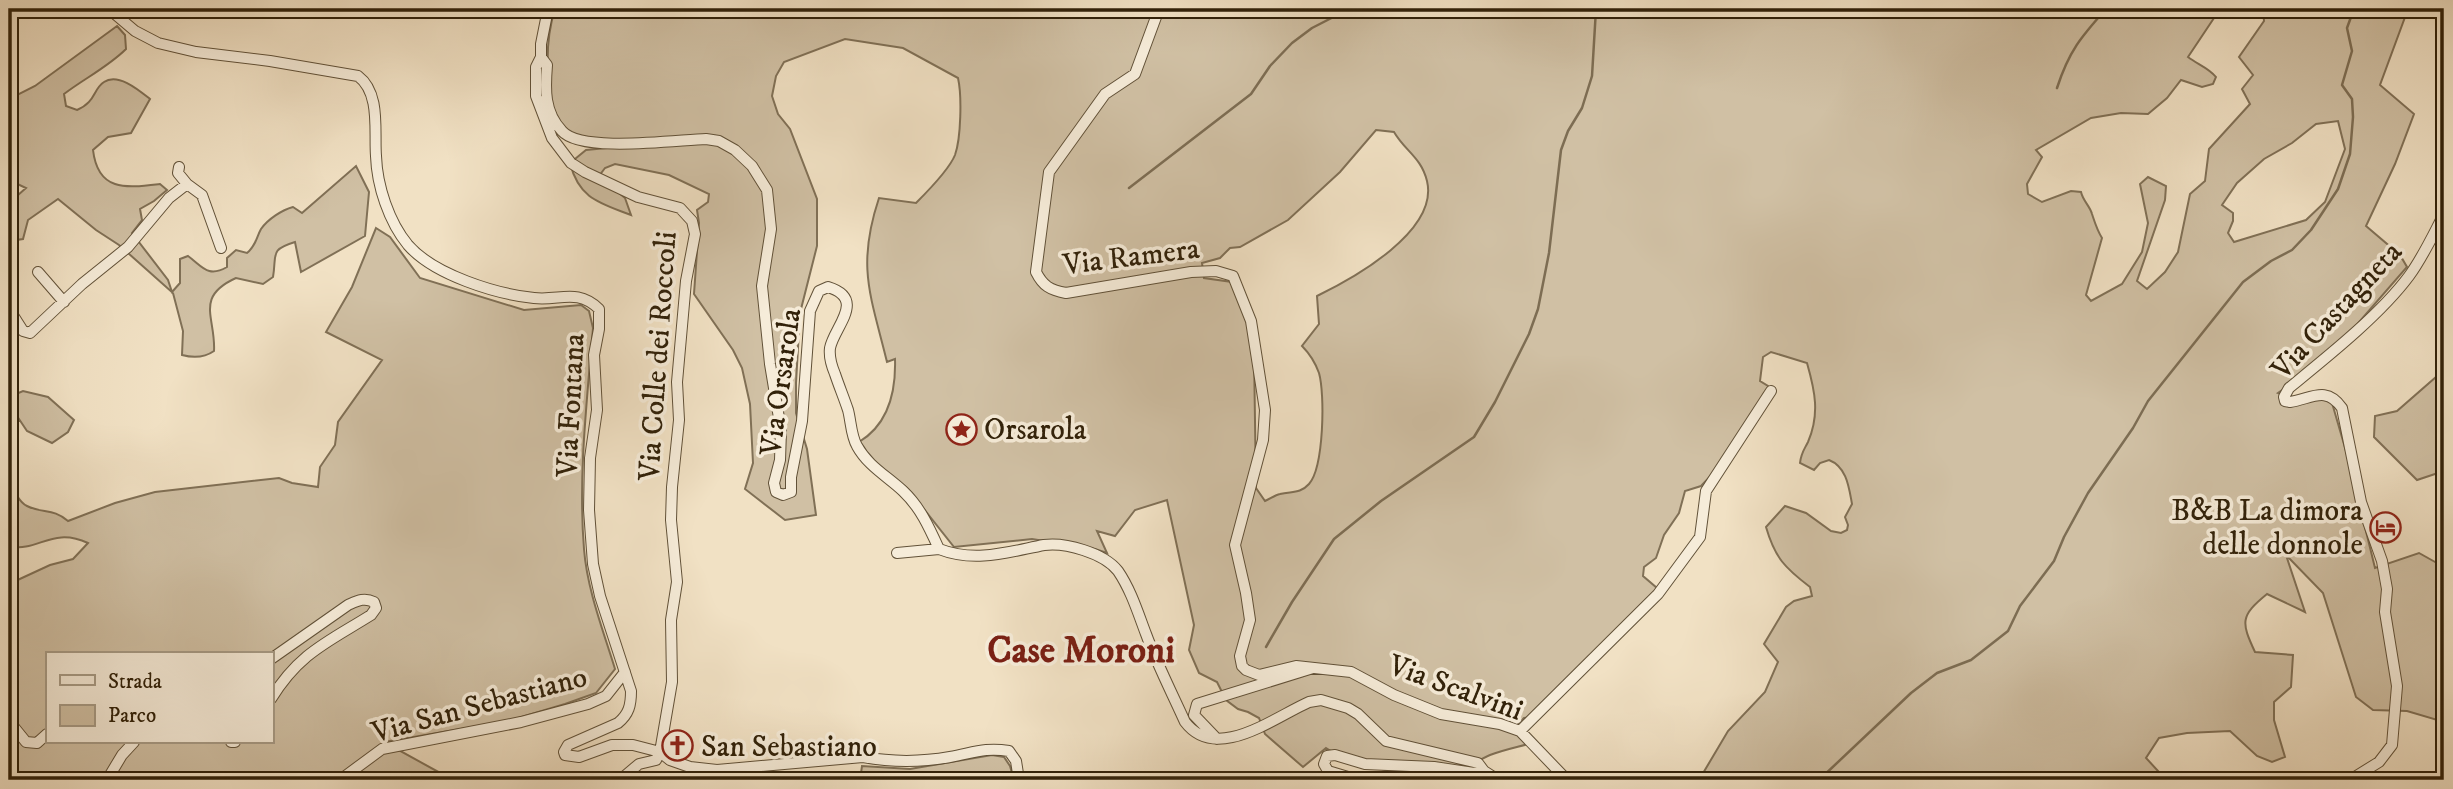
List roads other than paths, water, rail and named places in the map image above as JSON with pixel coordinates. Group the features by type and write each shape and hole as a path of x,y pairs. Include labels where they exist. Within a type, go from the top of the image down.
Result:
{"street":[{"name":"Via Fontana","path":"109,9 135,30 158,43 196,52 358,76 365,81 374,112 380,185 391,216 409,245 433,265 467,282 535,298 579,296 589,299 599,309 599,329 594,355 597,410 590,471 589,510 593,564 600,596 630,688"},
{"name":"Via Colle dei Roccoli","path":"548,9 541,57 536,67 536,96 552,138 571,163 627,193 680,208 692,221 695,234 686,281 677,382 679,420 671,520 677,582 671,620 672,682 660,752"},
{"name":"Via Ramera","path":"1159,9 1135,74 1105,94 1049,172 1036,272 1043,284 1054,291 1066,293 1191,272 1216,271 1233,276 1251,321 1265,410 1264,440 1235,545 1250,620 1240,660 1246,670 1259,675 1296,666 1313,668"},
{"name":"Via Orsarola","path":"541,57 547,65 544,84 549,110 563,133 587,142 719,141 735,150 752,166 767,190 771,229 762,286 770,364 781,430 780,460 774,483 776,492 783,495 791,492 791,477 802,421 810,311 819,291 828,287 842,294 846,302 842,325 830,350 833,370 848,411 855,444 879,474 901,489 921,510 939,549"},
{"path":"178,167 177,173 202,195 221,248"},
{"path":"9,309 21,328 28,333 128,247 169,198 187,184"},
{"name":"Via Castagneta","path":"2350,780 2379,762 2392,745 2397,687 2385,612 2382,561 2361,502 2342,408 2327,395 2290,402 2285,401 2284,397 2289,388 2350,336 2399,289 2421,258 2444,214"},
{"path":"38,272 64,302"},
{"path":"1520,731 1658,594 1700,537 1706,491 1771,391"},
{"path":"897,553 939,549 969,557 996,556 1052,544 1097,555 1117,570 1136,605 1185,722 1203,738 1231,739 1309,702 1321,700 1349,708 1386,741 1478,763 1483,771 1498,780"},
{"path":"273,658 348,605 359,600 368,599 373,602 376,608 371,615 312,651 293,668 273,696"},
{"name":"Via Scalvini","path":"1218,740 1194,715 1197,705 1313,668 1351,672 1394,695 1441,714 1500,724 1520,731 1567,780"},
{"name":"Via San Sebastiano","path":"340,780 382,749 488,729 589,704 606,696 625,672"},
{"name":"Via San Sebastiano","path":"630,688 631,702 624,717 618,723 568,745 565,755 579,757 612,746 634,745 660,752 670,760 690,767 717,770 863,757 887,761 949,758 990,748 1009,751 1016,761 1019,780"},
{"path":"9,721 26,742 37,743 46,735"},
{"path":"107,780 132,744"},
{"path":"620,780 639,764 656,760 660,752"},
{"path":"1358,780 1328,771 1324,764 1327,756 1335,755 1366,764 1434,767 1474,773 1483,771"}],"waterway":[{"path":"1129,188 1251,94 1270,66 1292,43 1312,28 1349,9"},
{"path":"1266,647 1334,539 1381,501 1474,437 1495,402 1529,334 1538,309 1549,253 1561,150 1568,131 1582,108 1592,76 1596,9"},
{"path":"2057,88 2077,45 2106,9"},
{"path":"1819,780 1911,693 1937,673 1971,660 2008,631 2020,606 2054,561 2088,493 2133,428 2148,401 2243,282 2271,261 2292,250 2311,230 2338,189 2350,154 2352,99 2342,85 2352,51 2347,28 2351,17 2366,9"}],"place":[{"name":"Orsarola","path":"961,429"},
{"name":"B&B La dimora delle donnole","path":"2386,527"},
{"name":"San Sebastiano","path":"678,746"}],"district":[{"name":"Case Moroni","path":"1081,649"}]}
